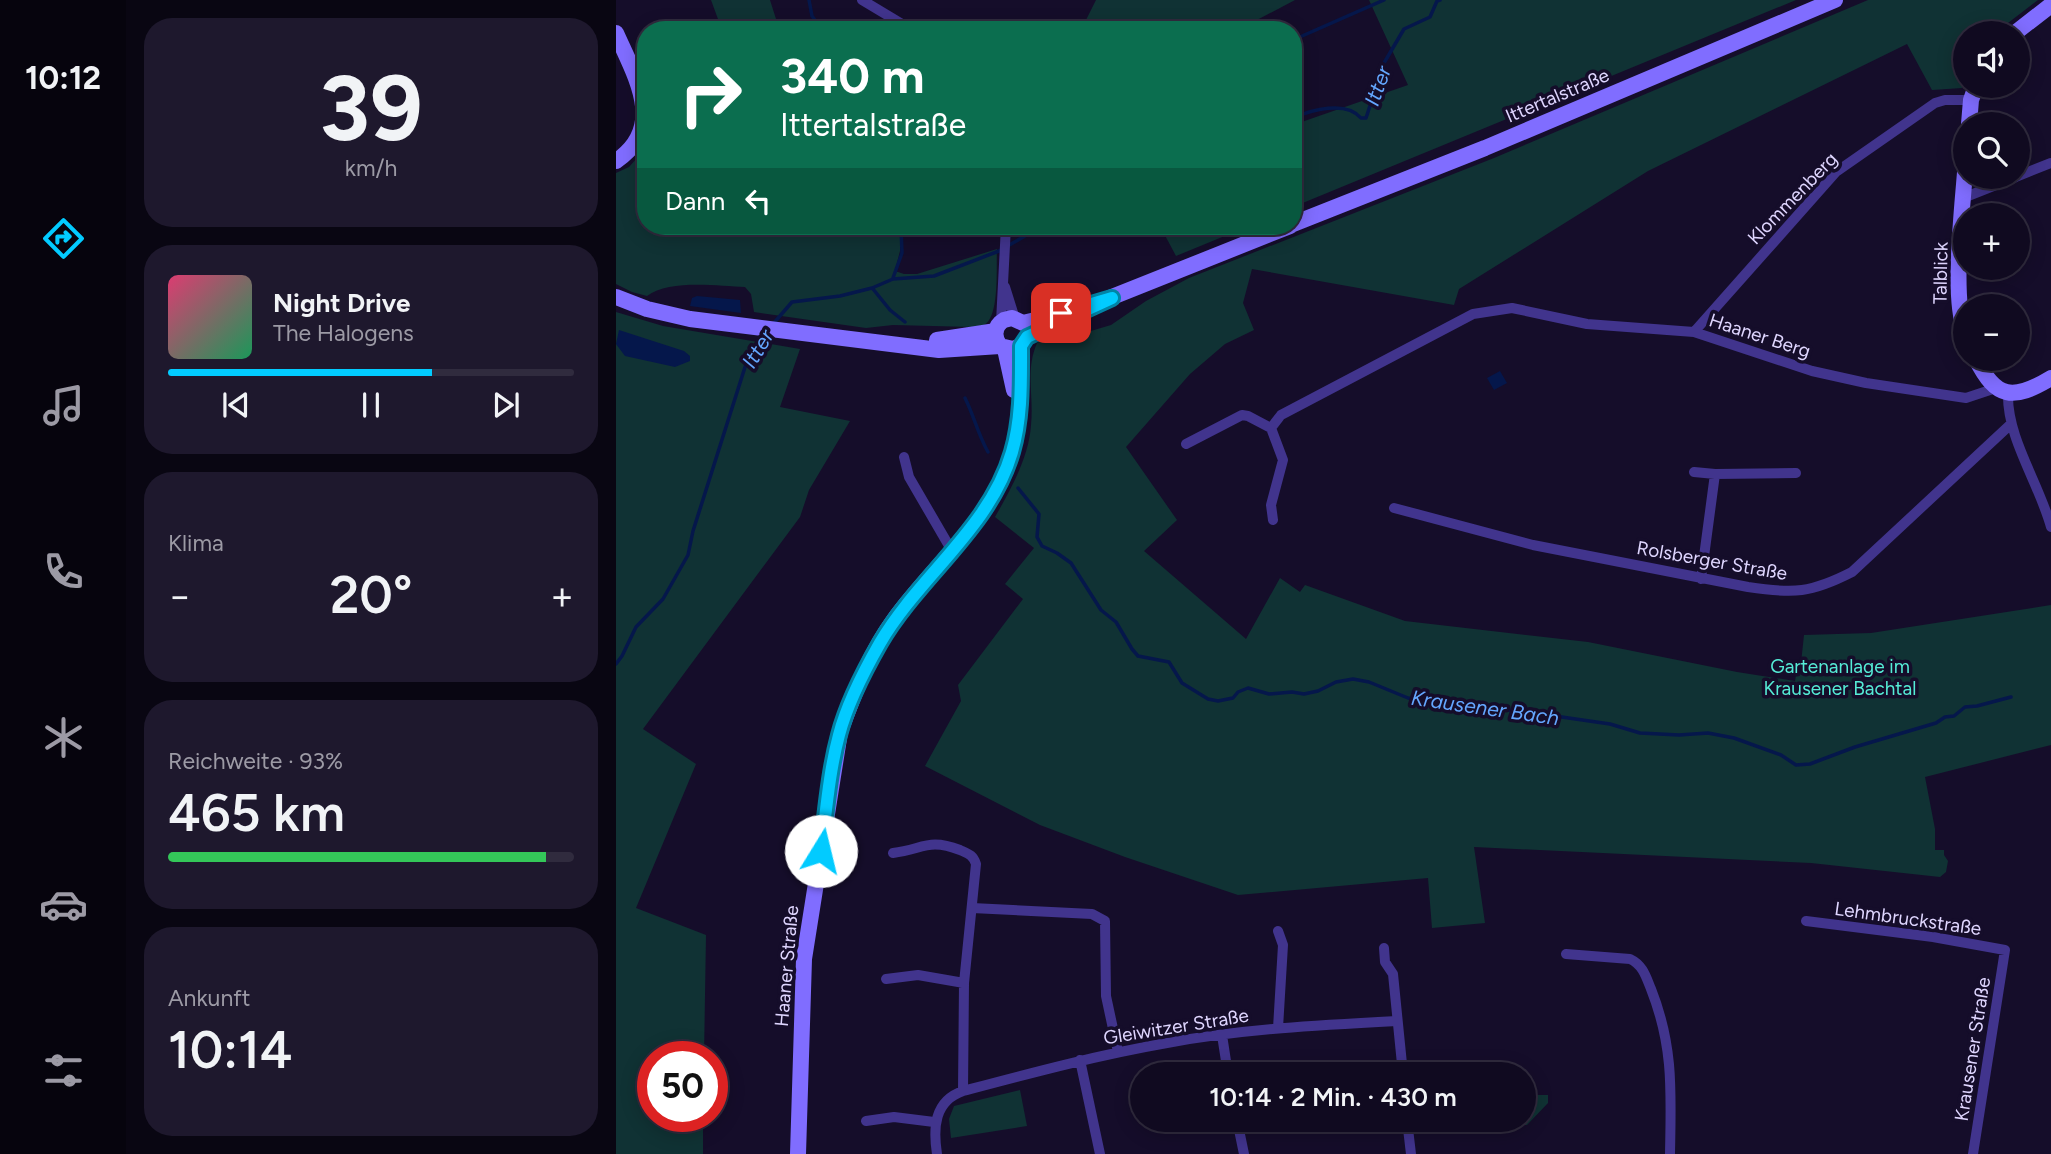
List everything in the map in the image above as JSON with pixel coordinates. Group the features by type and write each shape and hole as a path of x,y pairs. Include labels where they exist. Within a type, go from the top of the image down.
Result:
{"main road":[{"name":"Ittertalstraße","path":"1302,221 1485,148 1835,0"},
{"path":"2030,21 2051,5"},
{"path":"616,33 637,83"},
{"path":"616,162 637,141"},
{"name":"Talblick","path":"1960,294 1964,189"},
{"name":"Ittertalstraße","path":"616,297 668,314 900,344 1011,334 1112,298 1266,235"},
{"name":"Haaner Straße","path":"798,1154 804,959 840,732 848,708 878,646 894,620 981,516 1012,452 1019,417 1011,334"},
{"path":"1983,371 1989,381 2002,391 2035,388 2051,378"}],"street":[{"path":"862,0 899,21"},
{"name":"Klommenberg","path":"1694,332 1836,172 1935,103 1953,98"},
{"path":"2030,171 2051,163"},
{"path":"1963,198 1985,189"},
{"name":"Haaner Straße","path":"1005,235 1003,281 1011,334"},
{"name":"Haaner Berg","path":"1271,428 1281,415 1473,314 1512,308 1587,324 1694,332 1812,371 1866,383 1966,398 2002,391"},
{"path":"2002,391 2011,424 2051,527"},
{"path":"1186,444 1242,415 1271,428 1283,460 1271,505 1273,520"},
{"name":"Rolsberger Straße","path":"1394,508 1533,545 1701,579 1780,592 1806,591 1852,572 1867,560 2011,424"},
{"path":"904,457 909,477 952,551"},
{"path":"1695,472 1796,473"},
{"path":"1701,579 1715,474"},
{"path":"893,853 934,843 942,844 970,854 976,864 964,983 964,1091 945,1102 934,1122 937,1154"},
{"path":"972,908 1092,914 1105,921 1107,996 1118,1052"},
{"name":"Lehmbruckstraße","path":"1806,921 1933,937 2005,950"},
{"path":"1278,931 1283,945 1278,1028"},
{"path":"1384,948 1385,962 1393,974 1402,1062"},
{"name":"Krausener Straße","path":"1973,1154 2005,950"},
{"path":"1566,954 1630,959 1645,972 1665,1030 1669,1051 1670,1154"},
{"path":"886,979 918,975 964,983"},
{"name":"Gleiwitzer Straße","path":"964,1091 1080,1060 1222,1035 1278,1028 1397,1021"},
{"path":"1222,1035 1226,1062"},
{"path":"1080,1060 1100,1154"},
{"path":"866,1121 894,1117 934,1122"},
{"path":"1239,1132 1244,1154"},
{"path":"1409,1132 1411,1154"}],"green space":[{"path":"711,0 770,0 779,21 719,21"},
{"path":"1096,0 1295,0 1255,21 1086,21"},
{"path":"1369,0 1796,0 1302,203 1302,122 1408,85"},
{"name":"Gartenanlage im Krausener Bachtal","path":"1868,0 2038,0 2011,21 1953,21 1953,89 1932,90 1907,44 1648,171 1459,289 1454,305 1252,269 1243,303 1254,330 1225,344 1190,374 1126,447 1177,520 1144,551 1246,639 1280,578 1300,592 1305,585 1405,621 1588,642 1795,681 1798,664 1801,663 1804,635 1871,633 2051,605 2051,745 1925,777 1935,829 1935,850 1944,850 1948,861 1946,872 1940,877 1811,863 1474,847 1485,923 1432,928 1428,878 1238,895 1040,825 925,766 961,701 958,685 1023,599 1005,584 1034,548 995,517 1013,484 1030,437 1031,363 1037,343 1048,337 1084,333 1111,325 1146,301 1189,278 1494,158"},
{"path":"637,158 637,235 900,235 900,251 895,271 904,274 917,274 997,249 993,312 984,325 973,327 893,325 866,328 754,312 751,294 745,287 681,285 647,296 632,292 616,284 616,173 629,167"},
{"path":"1165,235 1227,235 1176,256"},
{"path":"616,312 663,326 800,349 780,407 850,421 809,490 800,517 643,729 696,764 636,908 706,935 704,1041 637,1041 637,1132 703,1132 703,1154 616,1154"},
{"path":"1020,1090 1027,1126 951,1138 949,1119 954,1106"},
{"path":"1536,1095 1548,1095 1548,1103 1536,1116"}],"shaded area":[{"path":"697,296 740,300 741,313 690,306 692,298"},
{"path":"619,330 684,351 690,356 690,361 675,367 625,356 616,344"},
{"path":"1500,371 1507,383 1494,390 1487,378"}],"waterway":[{"path":"809,0 816,21"},
{"path":"1302,36 1384,0"},
{"name":"Itter","path":"1302,115 1338,108 1366,118 1384,63 1404,29 1430,17 1440,0"},
{"path":"893,278 902,253 901,235"},
{"name":"Itter","path":"773,324 792,302 840,296 872,288 893,279 934,276 999,251 1027,235"},
{"name":"Krausener Bach","path":"873,289 890,310 905,322"},
{"name":"Itter","path":"616,664 636,627 663,599 688,555 693,531 746,364 767,333"},
{"name":"Krausener Bach","path":"965,398 988,452"},
{"name":"Krausener Bach","path":"1018,488 1039,514 1037,537 1042,546 1071,563 1101,610 1116,622 1138,656 1169,662 1182,683 1208,699 1218,701 1233,698 1238,692 1248,688 1269,694 1304,694 1318,691 1336,682 1353,679 1369,682 1408,698 1444,702 1487,712 1509,710 1541,714 1610,724 1640,733 1708,733 1734,738 1781,755 1796,765 1810,764 1855,747 1936,723 1945,717 1954,716 1965,707 2011,697"}],"route":[{"path":"821,851 840,732 848,708 878,646 915,592 981,516 1004,473 1012,452 1019,417 1021,346 1027,337 1112,298 1061,313"}]}
